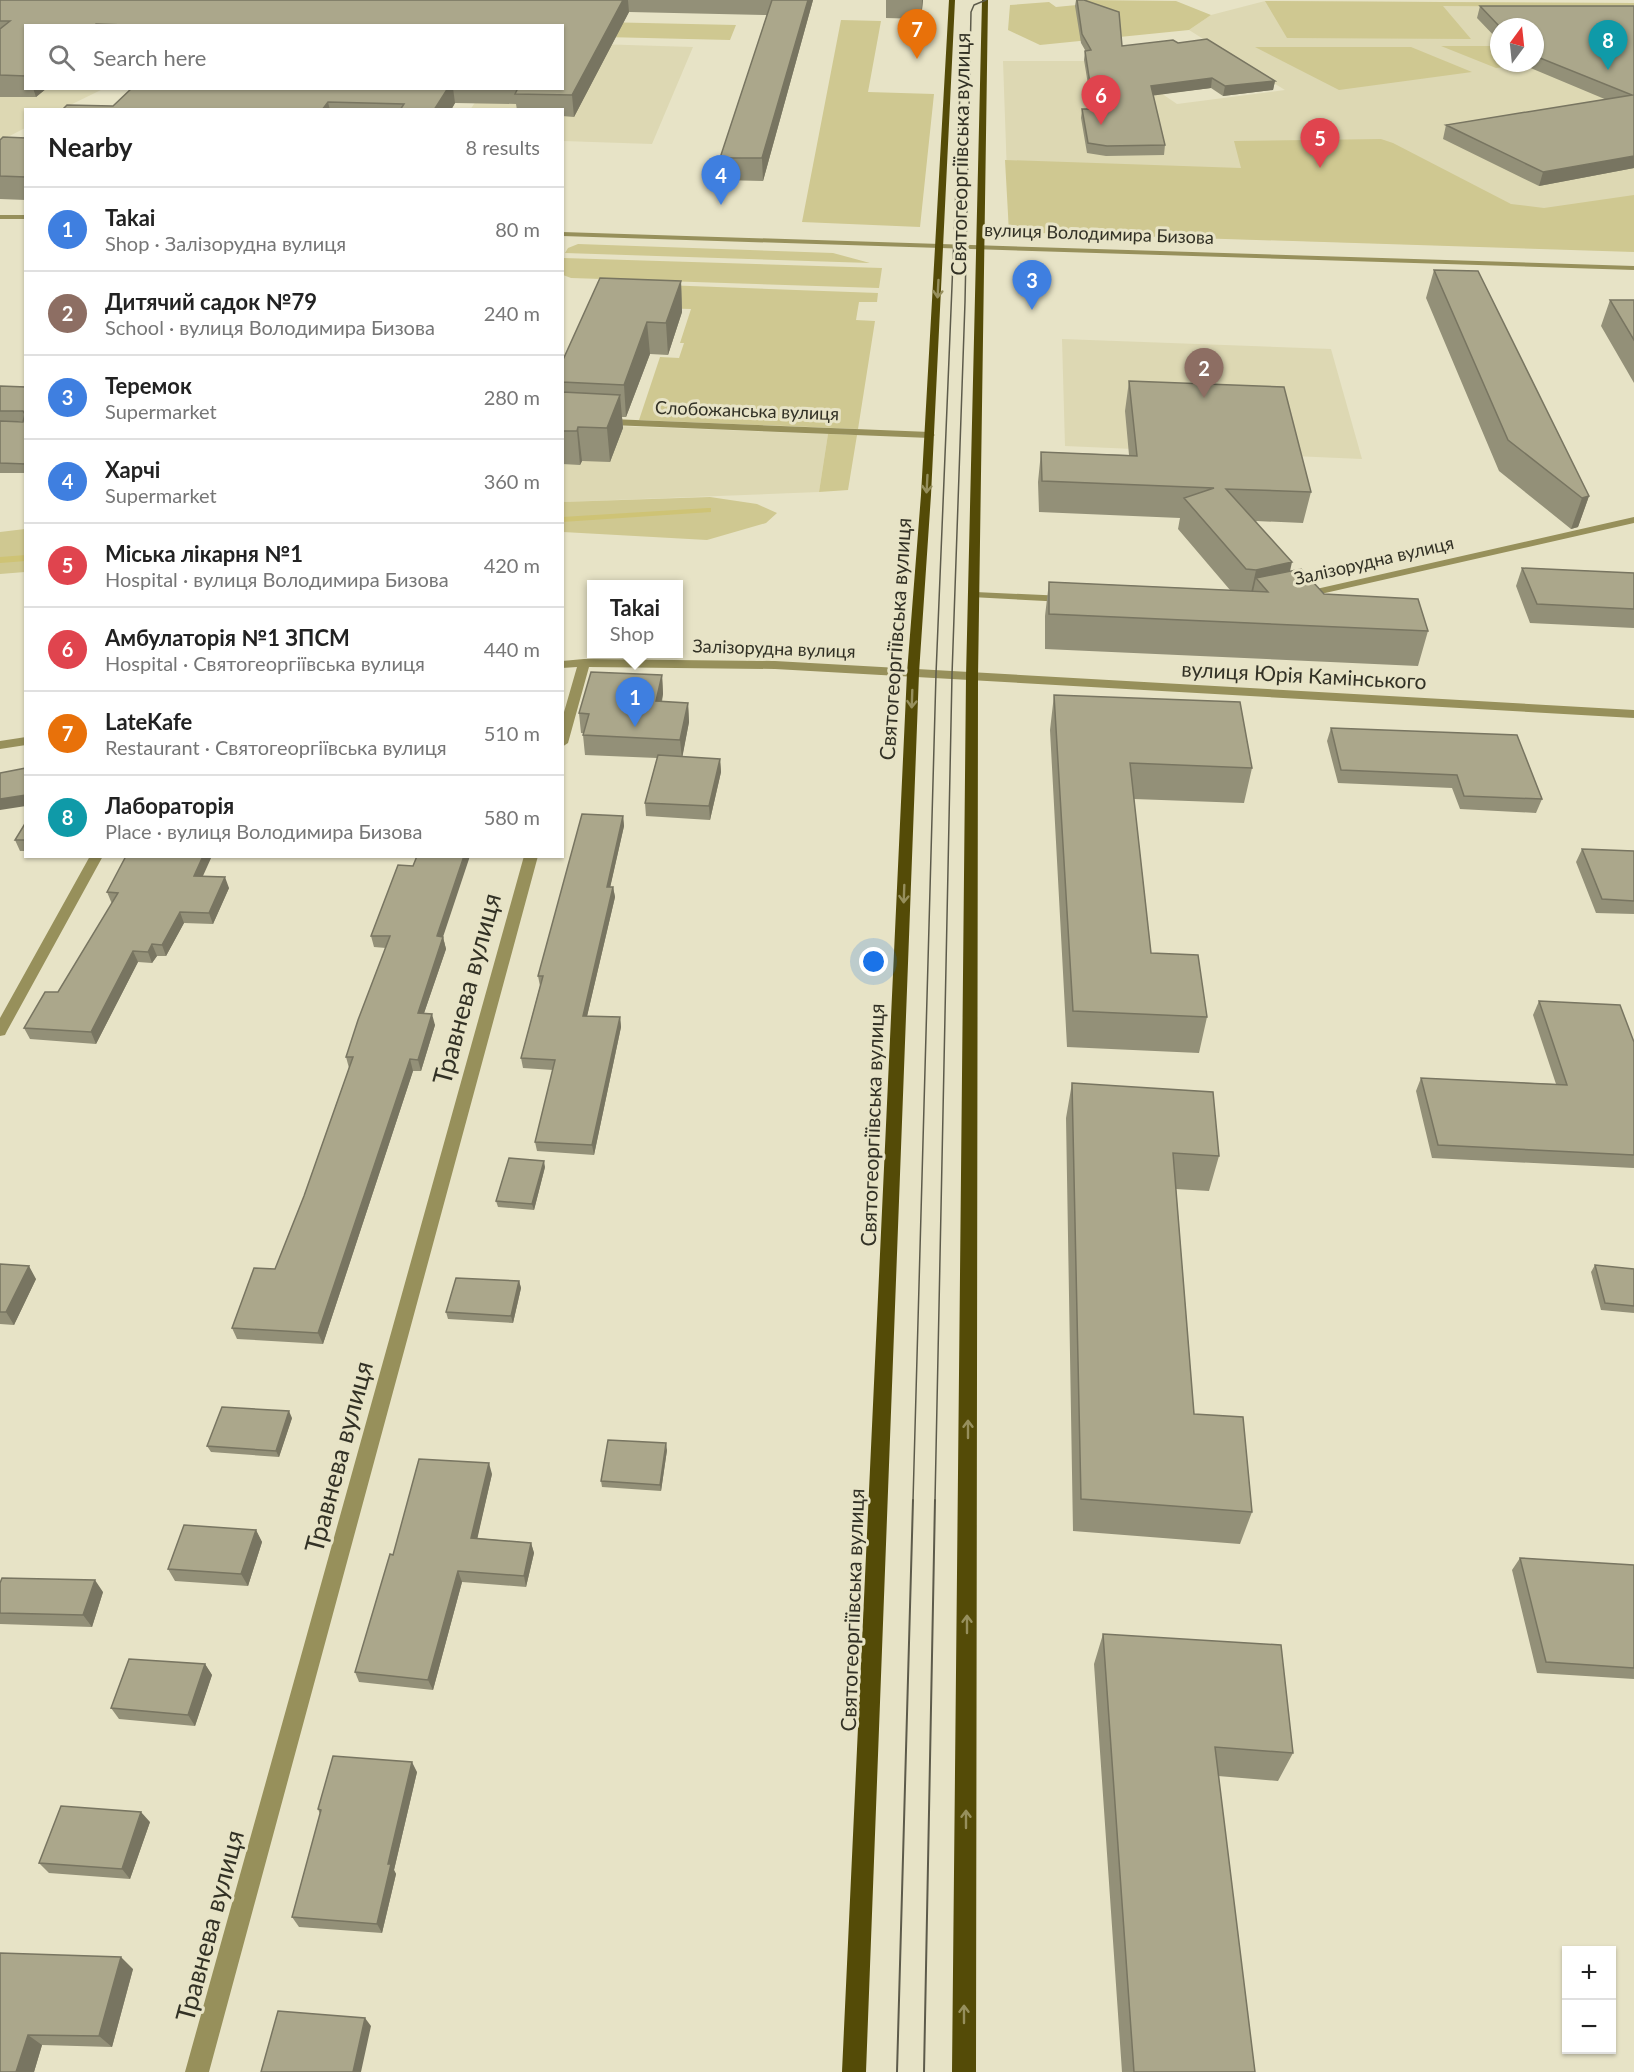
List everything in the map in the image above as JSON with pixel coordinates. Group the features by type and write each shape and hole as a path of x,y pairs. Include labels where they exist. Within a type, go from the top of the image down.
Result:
{"main road":[{"name":"Святогеоргіївська вулиця","path":"854,2072 913,673 930,435 952,0"},
{"name":"Святогеоргіївська вулиця","path":"964,2072 972,677 985,0"}],"street":[{"path":"0,217 24,218"},
{"name":"вулиця Володимира Бизова","path":"564,234 1634,268"},
{"name":"Слобожанська вулиця","path":"564,420 930,435"},
{"name":"Залізорудна вулиця","path":"1294,597 1634,520"},
{"path":"975,595 1082,600"},
{"path":"564,736 584,663"},
{"name":"Залізорудна вулиця","path":"564,665 584,663 775,665 972,677"},
{"name":"вулиця Юрія Камінського","path":"972,677 1634,714"},
{"path":"0,745 24,741"},
{"path":"0,1031 96,858"},
{"name":"Травнева вулиця","path":"197,2072 530,858"}],"shaded area":[{"path":"1081,0 1176,1 1211,15 1189,30 1040,45 1008,30 1010,5 1049,2 1056,7 1087,4"},
{"path":"1265,1 1634,3 1634,251 1009,232 1003,61 1114,61 1177,104 1285,90 1189,30 1211,15"},
{"path":"1265,1 1634,3 1634,7 1443,6 1471,39 1287,38"},
{"path":"319,16 736,25 730,40 564,36 564,24 273,24"},
{"path":"841,20 881,21 868,92 934,94 920,227 802,222"},
{"path":"564,43 693,47 652,144 564,141 564,108 471,108 483,90 564,90"},
{"path":"0,45 24,85 24,90 101,90 64,108 24,108 24,129 0,141"},
{"path":"1441,46 1490,46 1490,66"},
{"path":"1255,47 1411,47 1472,72 1339,90"},
{"path":"1381,139 1511,204 1544,208 1634,195 1634,252 1009,232 1005,160 1241,168 1234,141"},
{"path":"578,244 833,253 870,263 565,253 568,248"},
{"path":"564,258 882,268 879,288 571,278 564,275"},
{"path":"636,284 878,293 877,302 859,302 856,320 875,321 858,429 639,420 660,357 679,358 684,343 680,343 691,309 653,308"},
{"path":"1062,339 1331,349 1362,459 1065,446"},
{"path":"564,424 828,434 819,492 564,502"},
{"path":"828,434 857,435 848,490 819,492"},
{"path":"710,497 757,504 777,513 766,523 707,540 564,532 564,502"},
{"path":"24,529 24,572 0,574 0,532"}],"building":[{"path":"0,0 623,0 572,95 515,94 517,90 564,90 564,24 24,24 24,76 0,75 0,29 10,21 0,21"},
{"path":"772,0 808,0 762,158 720,158"},
{"path":"1077,0 1084,0 1119,12 1122,46 1207,39 1275,81 1225,86 1212,78 1151,86 1165,145 1107,146 1088,143 1082,109 1094,109 1085,51 1091,50 1082,34"},
{"path":"1480,6 1634,6 1634,156 1543,172 1446,125 1632,95 1544,60 1544,18 1491,18"},
{"path":"130,90 447,90 435,108 401,108 404,104 328,102 324,108 64,108 67,105 113,106"},
{"path":"3,137 24,138 24,177 0,176 0,140"},
{"path":"1434,270 1478,271 1589,496 1582,498 1508,440"},
{"path":"600,278 681,281 666,323 647,322 624,385 564,382 564,358"},
{"path":"1610,300 1634,300 1634,340"},
{"path":"1129,381 1284,387 1311,492 1226,489 1292,562 1256,570 1246,569 1184,498 1214,488 1042,481 1041,452 1137,456"},
{"path":"0,386 24,387 24,412 0,411"},
{"path":"564,392 620,395 607,428 578,427 577,431 564,431"},
{"path":"24,418 24,464 0,463 0,421 23,422"},
{"path":"1522,568 1634,573 1634,609 1537,604"},
{"path":"1301,569 1324,594 1418,599 1428,631 1049,614 1049,582 1268,592 1256,578"},
{"path":"591,672 662,675 656,701 688,703 680,740 583,735 589,714 579,713"},
{"path":"1054,695 1240,702 1252,768 1130,763 1151,953 1198,955 1207,1017 1073,1011"},
{"path":"1331,728 1517,735 1542,799 1464,796 1457,775 1341,770"},
{"path":"658,755 720,759 709,806 645,803"},
{"path":"24,768 24,795 0,799 0,773"},
{"path":"582,814 623,816 607,887 613,887 583,1016 620,1017 592,1145 535,1142 555,1060 521,1058 543,976 538,976"},
{"path":"24,825 24,840 15,840"},
{"path":"1582,849 1634,851 1634,901 1602,899"},
{"path":"125,858 202,858 194,876 225,877 209,913 180,912 162,945 152,944 148,952 133,951 91,1032 24,1028 45,992 58,992 118,893 107,892"},
{"path":"416,858 463,858 437,936 443,937 418,1013 432,1014 418,1060 410,1059 318,1333 232,1328 254,1268 275,1269 304,1196 353,1057 346,1057 358,1020 390,936 371,936 398,865 413,866"},
{"path":"1539,1001 1620,1005 1634,1042 1634,1155 1438,1145 1421,1078 1567,1085"},
{"path":"1072,1083 1213,1092 1219,1156 1173,1153 1194,1414 1243,1417 1252,1512 1081,1499"},
{"path":"509,1158 544,1161 532,1204 496,1201"},
{"path":"0,1264 29,1266 6,1312 0,1312"},
{"path":"1595,1265 1634,1269 1634,1306 1605,1303"},
{"path":"456,1278 519,1281 511,1316 446,1312"},
{"path":"222,1407 289,1411 276,1451 207,1446"},
{"path":"608,1440 666,1443 660,1485 601,1481"},
{"path":"419,1459 489,1463 471,1538 531,1543 524,1576 458,1571 428,1680 355,1672 390,1554 393,1555"},
{"path":"184,1525 256,1530 241,1574 168,1569"},
{"path":"1520,1558 1634,1565 1634,1668 1546,1662"},
{"path":"2,1578 95,1580 83,1615 0,1613"},
{"path":"1103,1634 1281,1645 1293,1753 1215,1747 1255,2072 1134,2072"},
{"path":"129,1659 205,1664 188,1715 111,1708"},
{"path":"333,1756 412,1762 388,1864 391,1864 377,1924 292,1917"},
{"path":"61,1806 141,1812 122,1869 39,1863"},
{"path":"0,1953 121,1957 99,2036 28,2035 16,2072 0,2072"},
{"path":"278,2011 365,2018 353,2072 261,2072"}],"waterway":[{"path":"564,520 708,510"},
{"path":"0,560 24,558"}],"tram line":[{"path":"935,1501 952,675 965,302 971,12 974,5 986,0"},
{"path":"913,1501 936,674 962,43"},
{"path":"897,2072 913,1500"},
{"path":"924,2072 935,1500"}],"place":[{"name":"LateKafe","path":"917,59"},
{"name":"Лабораторія","path":"1608,70"},
{"name":"Амбулаторія №1 ЗПСМ","path":"1101,125"},
{"name":"Міська лікарня №1","path":"1320,168"},
{"name":"Харчі","path":"721,205"},
{"name":"Теремок","path":"1032,310"},
{"name":"Дитячий садок №79","path":"1204,398"},
{"name":"Takai","path":"635,727"}]}
